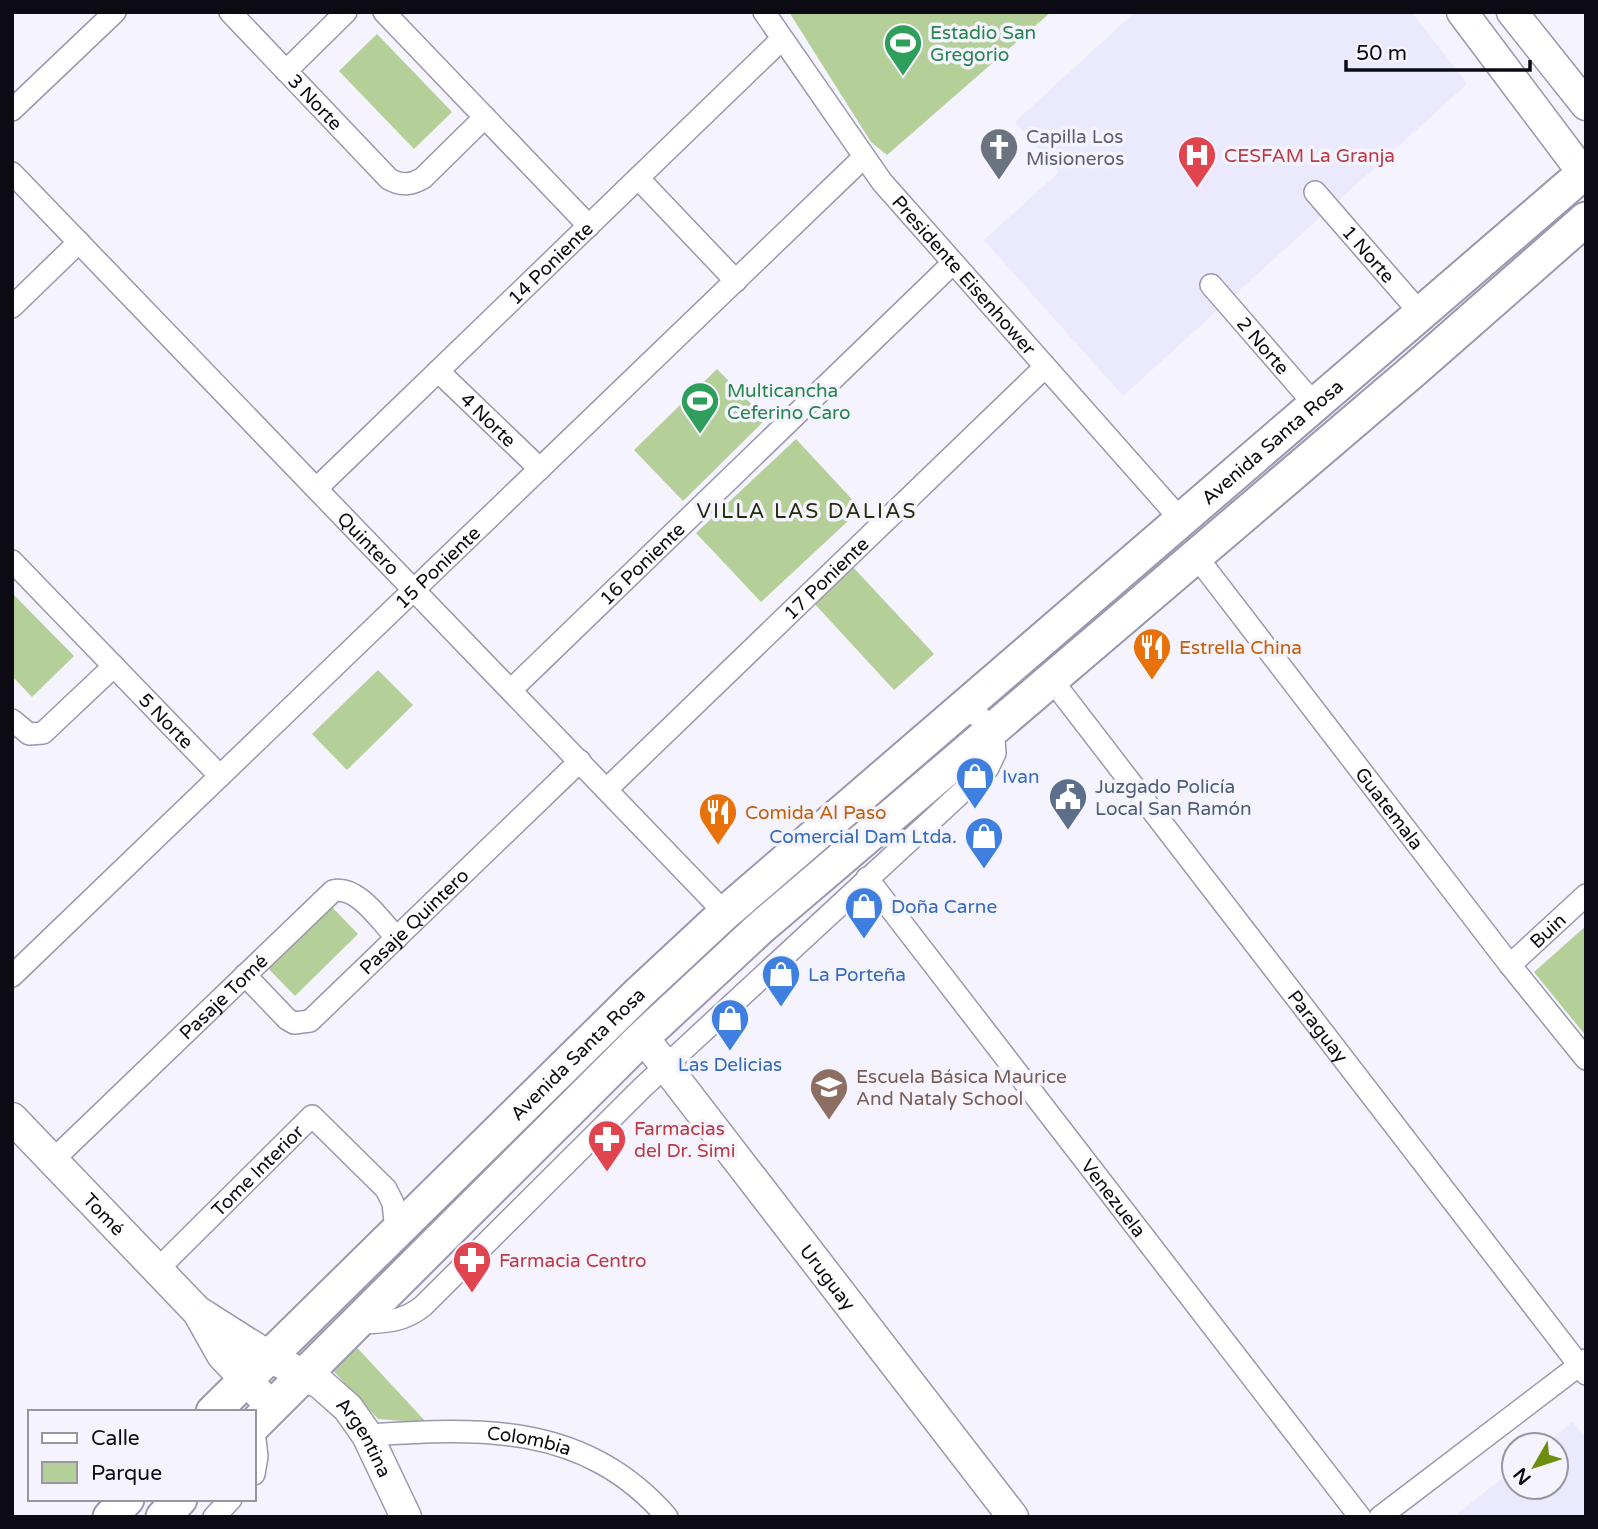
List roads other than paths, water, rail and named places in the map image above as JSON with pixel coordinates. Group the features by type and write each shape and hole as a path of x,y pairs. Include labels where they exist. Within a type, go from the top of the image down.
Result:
{"main road":[{"name":"Avenida Santa Rosa","path":"215,1410 639,993 725,913 956,711 1182,521 1585,174"},
{"name":"Avenida Santa Rosa","path":"260,1421 643,1037 780,911 1414,370 1586,219"},
{"path":"639,993 638,1017 643,1037"},
{"path":"110,1517 125,1501"},
{"path":"163,1517 178,1501"}],"street":[{"path":"12,110 115,12"},
{"name":"3 Norte","path":"230,12 389,179 407,185 423,178 485,117"},
{"path":"286,71 346,12"},
{"path":"384,12 589,226"},
{"name":"Presidente Eisenhower","path":"764,12 863,158 1182,521"},
{"path":"1462,12 1585,174"},
{"path":"1512,12 1586,105"},
{"name":"14 Poniente","path":"317,488 782,39"},
{"name":"15 Poniente","path":"12,976 863,158"},
{"name":"Quintero","path":"12,173 725,913"},
{"path":"638,178 736,281"},
{"name":"1 Norte","path":"1315,192 1422,315"},
{"path":"12,307 79,242"},
{"name":"16 Poniente","path":"511,690 953,262"},
{"name":"2 Norte","path":"1211,285 1316,406"},
{"name":"17 Poniente","path":"607,789 1045,367"},
{"name":"4 Norte","path":"438,371 540,469"},
{"name":"Guatemala","path":"1196,556 1510,965 1586,1059"},
{"name":"5 Norte","path":"12,561 220,776"},
{"path":"12,720 29,734 43,733 114,666"},
{"name":"Paraguay","path":"1051,679 1583,1366"},
{"path":"357,1323 396,1322 418,1311 664,1067 988,768 995,752 993,728 977,715 956,711"},
{"name":"Pasaje Quintero","path":"245,975 287,1019 302,1024 317,1016 580,761"},
{"name":"Venezuela","path":"867,878 1360,1517"},
{"name":"Pasaje Tomé","path":"53,1160 333,891 341,889 355,894 397,938"},
{"name":"Buin","path":"1510,965 1586,895"},
{"name":"Uruguay","path":"643,1037 1013,1517"},
{"name":"Tome Interior","path":"158,1269 312,1116 386,1189 426,1201"},
{"name":"Tomé","path":"12,1118 197,1311 222,1355 245,1379 260,1421"},
{"path":"386,1189 393,1203 396,1231"},
{"name":"Tomé","path":"197,1311 268,1356 304,1374"},
{"path":"1380,1517 1583,1366"},
{"name":"Argentina","path":"304,1374 343,1402 367,1435 407,1517"},
{"path":"256,1462 260,1421"},
{"name":"Colombia","path":"367,1435 479,1430 527,1435 571,1449 609,1469 645,1495 667,1517"},
{"path":"214,1517 229,1501"}],"place":[{"name":"Estadio San Gregorio","path":"903,77"},
{"name":"Capilla Los Misioneros","path":"999,181"},
{"name":"CESFAM La Granja","path":"1197,189"},
{"name":"Multicancha Ceferino Caro","path":"700,435"},
{"name":"Estrella China","path":"1152,681"},
{"name":"Ivan","path":"975,810"},
{"name":"Juzgado Policía Local San Ramón","path":"1068,831"},
{"name":"Comida Al Paso","path":"718,846"},
{"name":"Comercial Dam Ltda.","path":"984,870"},
{"name":"Doña Carne","path":"864,940"},
{"name":"La Porteña","path":"781,1008"},
{"name":"Las Delicias","path":"730,1052"},
{"name":"Escuela Básica Maurice And Nataly School","path":"829,1121"},
{"name":"Farmacias del Dr. Simi","path":"607,1173"},
{"name":"Farmacia Centro","path":"472,1294"}],"district":[{"name":"VILLA LAS DALIAS","path":"807,511"}]}
